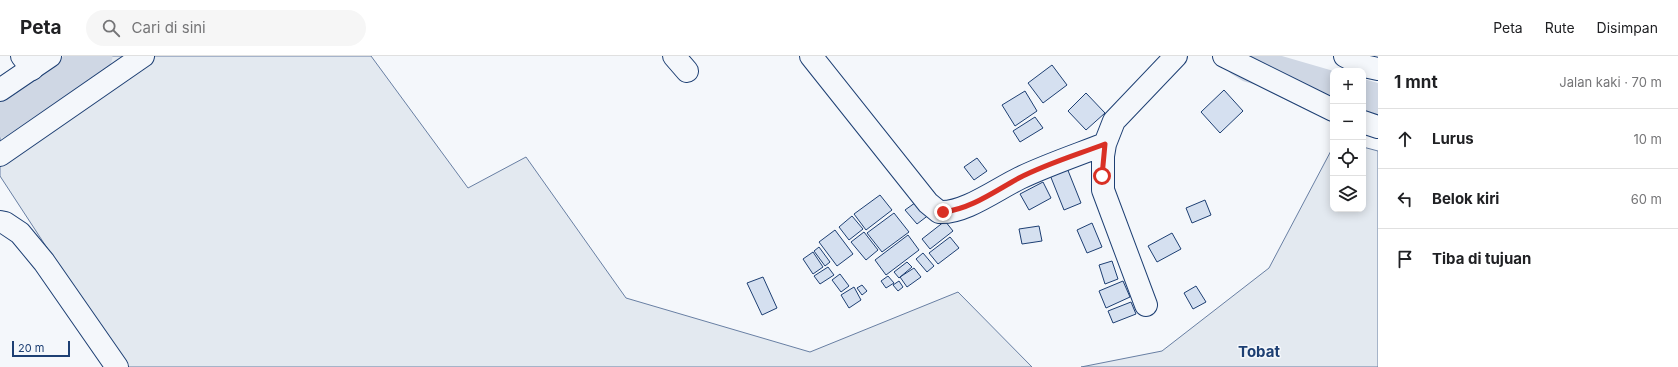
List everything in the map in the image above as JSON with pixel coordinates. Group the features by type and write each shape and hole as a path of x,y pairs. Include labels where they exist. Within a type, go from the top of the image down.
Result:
{"street":[{"path":"0,90 27,62 50,56"},
{"path":"0,155 143,56"},
{"path":"811,56 928,203 939,212 953,211 992,194 1019,178 1039,169 1105,144"},
{"path":"1146,305 1103,190 1103,156 1105,144 1114,121 1176,56"},
{"path":"1224,56 1330,109"},
{"path":"1345,56 1364,66 1378,69"},
{"path":"1366,123 1378,127"},
{"path":"0,222 5,223 20,233 44,262 117,367"}],"shaded area":[{"path":"84,56 371,56 468,188 526,157 626,298 810,352 958,292 1032,367 125,367 0,176 0,118"},
{"path":"1366,148 1378,151 1378,367 1081,367 1162,351 1269,268 1330,153 1330,212 1366,212"}],"building":[{"path":"1052,65 1067,85 1043,103 1028,83"},
{"path":"1224,90 1243,111 1220,133 1201,112"},
{"path":"1025,91 1037,111 1015,126 1002,105"},
{"path":"1086,93 1105,113 1086,130 1068,111"},
{"path":"1035,117 1043,128 1020,142 1013,131"},
{"path":"977,158 987,171 974,180 964,167"},
{"path":"1067,168 1081,203 1064,210 1050,175"},
{"path":"1043,182 1051,198 1029,210 1020,194"},
{"path":"880,195 892,210 866,230 854,214"},
{"path":"919,200 930,214 917,224 905,210"},
{"path":"1205,200 1211,215 1192,223 1186,208"},
{"path":"894,213 909,232 882,252 867,233"},
{"path":"852,216 863,229 849,240 839,227"},
{"path":"945,221 953,231 930,249 922,239"},
{"path":"1092,223 1102,247 1087,253 1077,230"},
{"path":"1039,226 1042,241 1022,244 1019,229"},
{"path":"835,230 853,254 837,266 819,242"},
{"path":"864,232 878,250 866,260 851,242"},
{"path":"1172,233 1181,249 1157,262 1148,246"},
{"path":"908,235 919,250 886,275 875,260"},
{"path":"950,237 959,248 938,264 929,253"},
{"path":"819,247 830,262 825,266 814,251"},
{"path":"813,252 823,267 813,274 803,259"},
{"path":"923,253 934,266 927,272 916,259"},
{"path":"1112,261 1118,279 1105,284 1099,265"},
{"path":"907,262 912,267 899,278 894,272"},
{"path":"828,267 834,275 820,284 814,276"},
{"path":"914,268 921,277 907,287 900,277"},
{"path":"840,274 849,286 841,292 832,280"},
{"path":"888,276 894,283 886,288 881,281"},
{"path":"763,277 777,308 762,315 747,283"},
{"path":"899,281 903,287 898,291 893,285"},
{"path":"1123,281 1130,297 1106,308 1099,291"},
{"path":"862,285 867,291 862,295 857,288"},
{"path":"1196,286 1206,302 1193,309 1184,293"},
{"path":"854,287 861,300 849,308 841,295"},
{"path":"1131,302 1136,314 1113,323 1108,311"}],"waterway":[{"path":"0,120 95,56"},
{"path":"1242,60 1250,65 1330,88"},
{"path":"1366,98 1378,101"}],"district":[{"name":"Tobat","path":"1259,352"}],"route":[{"path":"943,212 953,211 992,194 1019,178 1039,169 1105,144 1102,176"}]}
